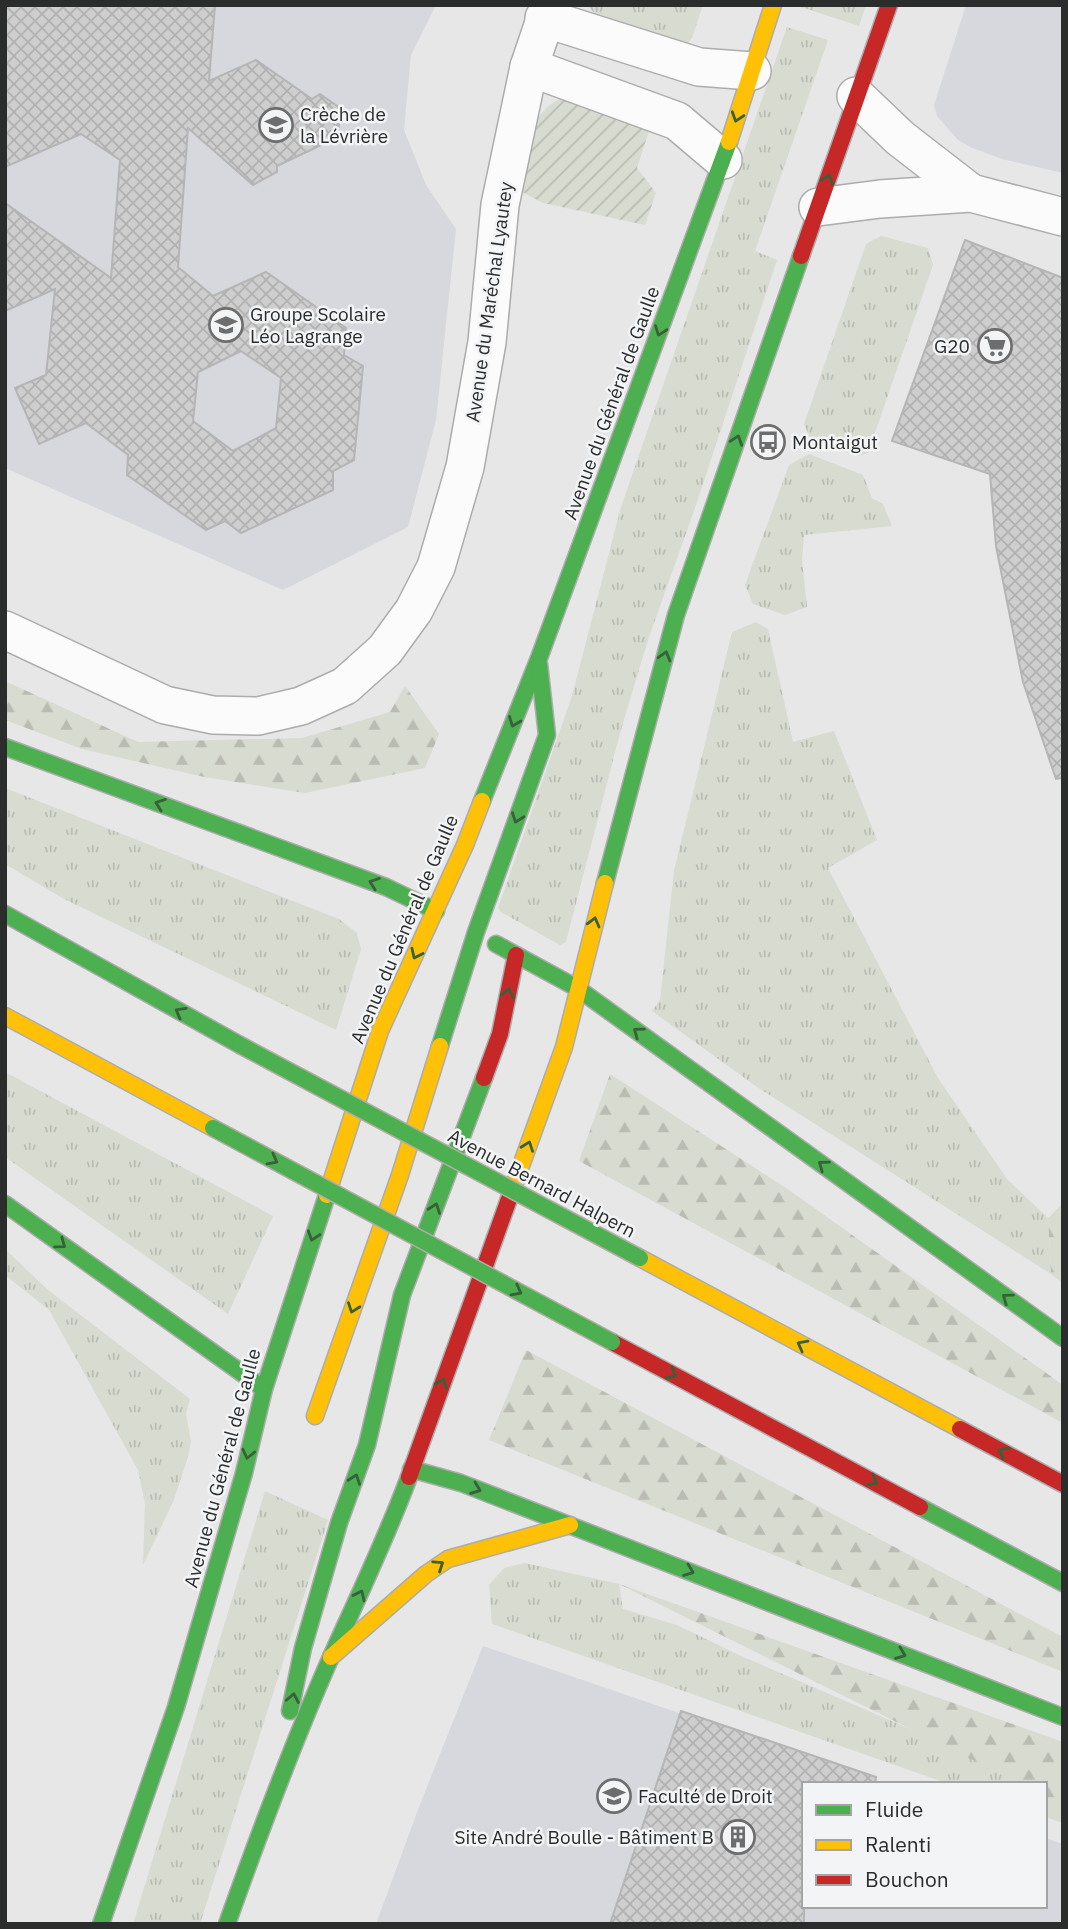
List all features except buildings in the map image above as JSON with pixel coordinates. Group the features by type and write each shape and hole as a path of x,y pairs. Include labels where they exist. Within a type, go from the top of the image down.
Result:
{"main road":[{"name":"Avenue du Général de Gaulle","path":"101,1924 176,1707 244,1473 380,1031 441,913 723,160 773,5"},
{"path":"227,1924 275,1788 331,1657 385,1541 406,1466 564,1047 577,988 676,615 889,5"},
{"path":"315,1416 400,1175 471,930 548,735 538,658"},
{"path":"5,747 386,887 441,913"},
{"name":"Avenue Bernard Halpern","path":"5,914 240,1045 1063,1485"},
{"path":"471,930 577,988 1063,1338"},
{"path":"275,1788 303,1648 339,1523 368,1445 402,1295 500,1034 516,955"},
{"path":"5,1016 1063,1583"},
{"path":"5,1203 269,1392"},
{"path":"406,1466 461,1483 1063,1717"},
{"path":"331,1657 426,1574 448,1559 570,1525"}],"street":[{"name":"Avenue du Maréchal Lyautey","path":"5,630 165,705 213,715 258,716 301,706 345,685 385,650 414,610 436,567 465,467 487,342 500,205 529,67 547,12 699,67 752,71"},
{"path":"529,67 677,121 723,160"},
{"path":"856,96 900,138 971,193"},
{"path":"818,207 880,199 971,193 1063,217"}],"shaded area":[{"name":"Groupe Scolaire Léo Lagrange","path":"5,5 436,5 411,55 404,130 426,185 456,229 436,420 408,527 283,590 5,468"},
{"path":"966,5 1063,5 1063,173 1002,159 972,148 958,140 937,116 934,105"},
{"name":"Faculté de Droit","path":"483,1646 881,1782 802,1782 802,1908 1047,1908 1047,1839 1063,1844 1063,1924 376,1924"}],"green space":[{"path":"587,5 703,5 692,38 686,46 609,29"},
{"path":"795,5 866,5 859,26"},
{"path":"787,27 828,40 755,251 777,260 648,640 620,733 566,942 560,945 498,908 572,696 621,507"},
{"path":"562,98 652,122 637,168 656,193 645,225 543,203 522,192 527,151 534,125 550,105"},
{"path":"881,236 928,248 933,265 868,453 858,456 811,440 804,424 866,244"},
{"path":"809,454 863,475 872,498 883,504 892,526 804,535 802,560 807,607 785,615 753,604 745,585 789,465"},
{"path":"756,622 768,629 793,742 834,731 877,840 828,868 938,1078 1007,1179 1048,1218 1051,1274 757,1087 652,1011 660,1000 674,871 732,632"},
{"path":"5,681 138,742 302,738 390,712 405,686 439,734 425,768 305,793 204,777 82,749 5,720"},
{"path":"5,788 339,919 357,933 361,949 336,1030 64,899 5,864"},
{"path":"5,1072 273,1216 228,1314 5,1157"},
{"path":"610,1074 789,1190 1063,1385 1063,1423 579,1161"},
{"path":"1063,1203 1063,1283 1051,1274 1048,1218"},
{"path":"5,1249 48,1290 190,1399 186,1414 191,1441 188,1457 173,1502 143,1565 145,1503 138,1470 49,1310 5,1275"},
{"path":"526,1350 1063,1637 1063,1672 489,1440"},
{"path":"265,1491 328,1520 200,1924 133,1924"},
{"path":"525,1563 619,1584 623,1609 677,1625 739,1655 945,1744 1019,1782 943,1782 492,1624 489,1585 504,1568"},
{"path":"619,1584 1063,1742 1063,1805 1047,1797 1047,1782 1017,1782"},
{"path":"1047,1796 1063,1804 1063,1823 1047,1818"}],"traffic: fast":[{"path":"482,801 539,658 729,142"},
{"path":"605,883 676,615 801,256"},
{"path":"440,1046 476,932 547,735 539,664"},
{"path":"5,747 386,887 436,911"},
{"path":"5,914 240,1045"},
{"path":"496,944 577,988"},
{"path":"577,988 1063,1338"},
{"path":"240,1045 640,1258"},
{"path":"290,1711 303,1648 339,1523 367,1445 402,1295 484,1078"},
{"path":"213,1128 612,1342"},
{"path":"101,1924 176,1707 244,1473 264,1389 327,1195"},
{"path":"5,1204 264,1389"},
{"path":"411,1469 461,1483 1063,1717"},
{"path":"227,1924 303,1723 409,1477"},
{"path":"920,1507 1063,1583"}],"traffic: slow":[{"path":"729,142 773,5"},
{"path":"327,1195 380,1031 465,845 482,801"},
{"path":"509,1199 564,1047 605,883"},
{"path":"5,1016 213,1128"},
{"path":"315,1416 400,1175 440,1046"},
{"path":"640,1258 960,1429"},
{"path":"331,1657 426,1574 448,1559 570,1525"}],"traffic: jam":[{"path":"801,256 889,5"},
{"path":"484,1078 500,1034 516,955"},
{"path":"409,1477 509,1199"},
{"path":"612,1342 920,1507"},
{"path":"960,1429 1063,1484"}],"place":[{"name":"Crèche de la Lévrière","path":"276,125"},
{"name":"Groupe Scolaire Léo Lagrange","path":"226,325"},
{"name":"G20","path":"995,346"},
{"name":"Montaigut","path":"768,442"},
{"name":"Faculté de Droit","path":"614,1796"},
{"name":"Site André Boulle - Bâtiment B","path":"738,1837"}]}
